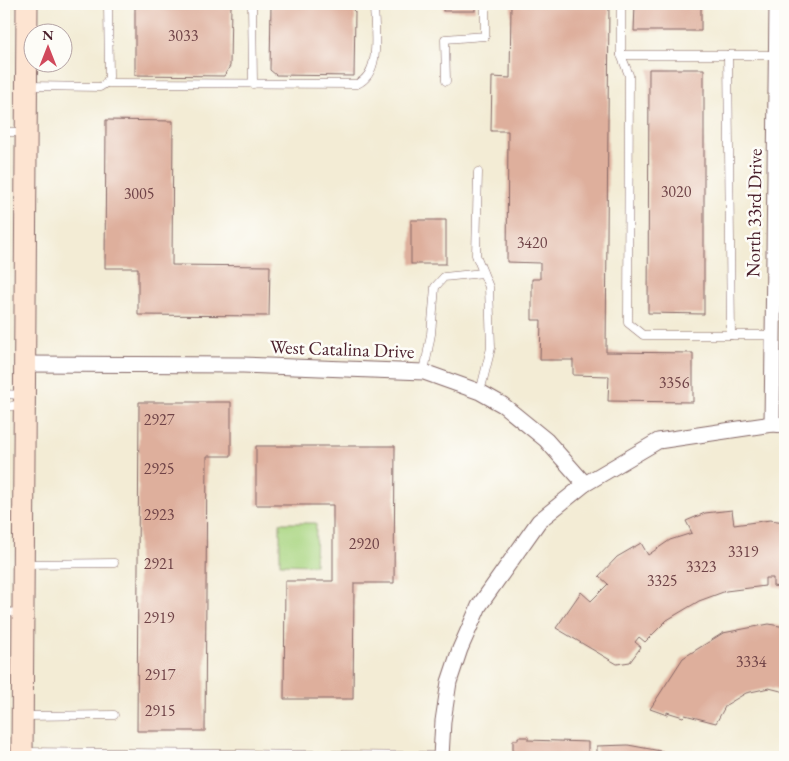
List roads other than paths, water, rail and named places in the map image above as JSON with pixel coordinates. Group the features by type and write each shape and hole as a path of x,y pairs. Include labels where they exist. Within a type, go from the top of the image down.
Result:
{"main road":[{"path":"22,755 22,716 13,612 23,564 18,397 24,364 27,4"}],"street":[{"name":"North 33rd Drive","path":"777,4 776,55 780,188 773,335 779,424"},
{"name":"West Catalina Drive","path":"24,364 243,365 424,372 480,392 502,405 546,440 585,484"},
{"path":"441,756 443,721 449,682 460,649 479,606 539,521 585,484 658,442 779,424"}],"lane":[{"path":"27,86 100,87 106,83 109,77 108,4"},
{"path":"252,4 253,84"},
{"path":"106,83 349,85 365,81 374,64 374,4"},
{"path":"446,81 445,39 485,36 485,4"},
{"path":"621,4 621,55 629,75 628,324 643,335 773,335"},
{"path":"621,55 776,55"},
{"path":"728,55 731,335"},
{"path":"4,132 26,132"},
{"path":"478,172 476,255 489,287 491,348 480,392"},
{"path":"424,372 431,334 435,287 444,277 483,273"},
{"path":"4,408 18,397"},
{"path":"23,564 114,563"},
{"path":"22,716 114,715"},
{"path":"22,755 441,756"}]}
